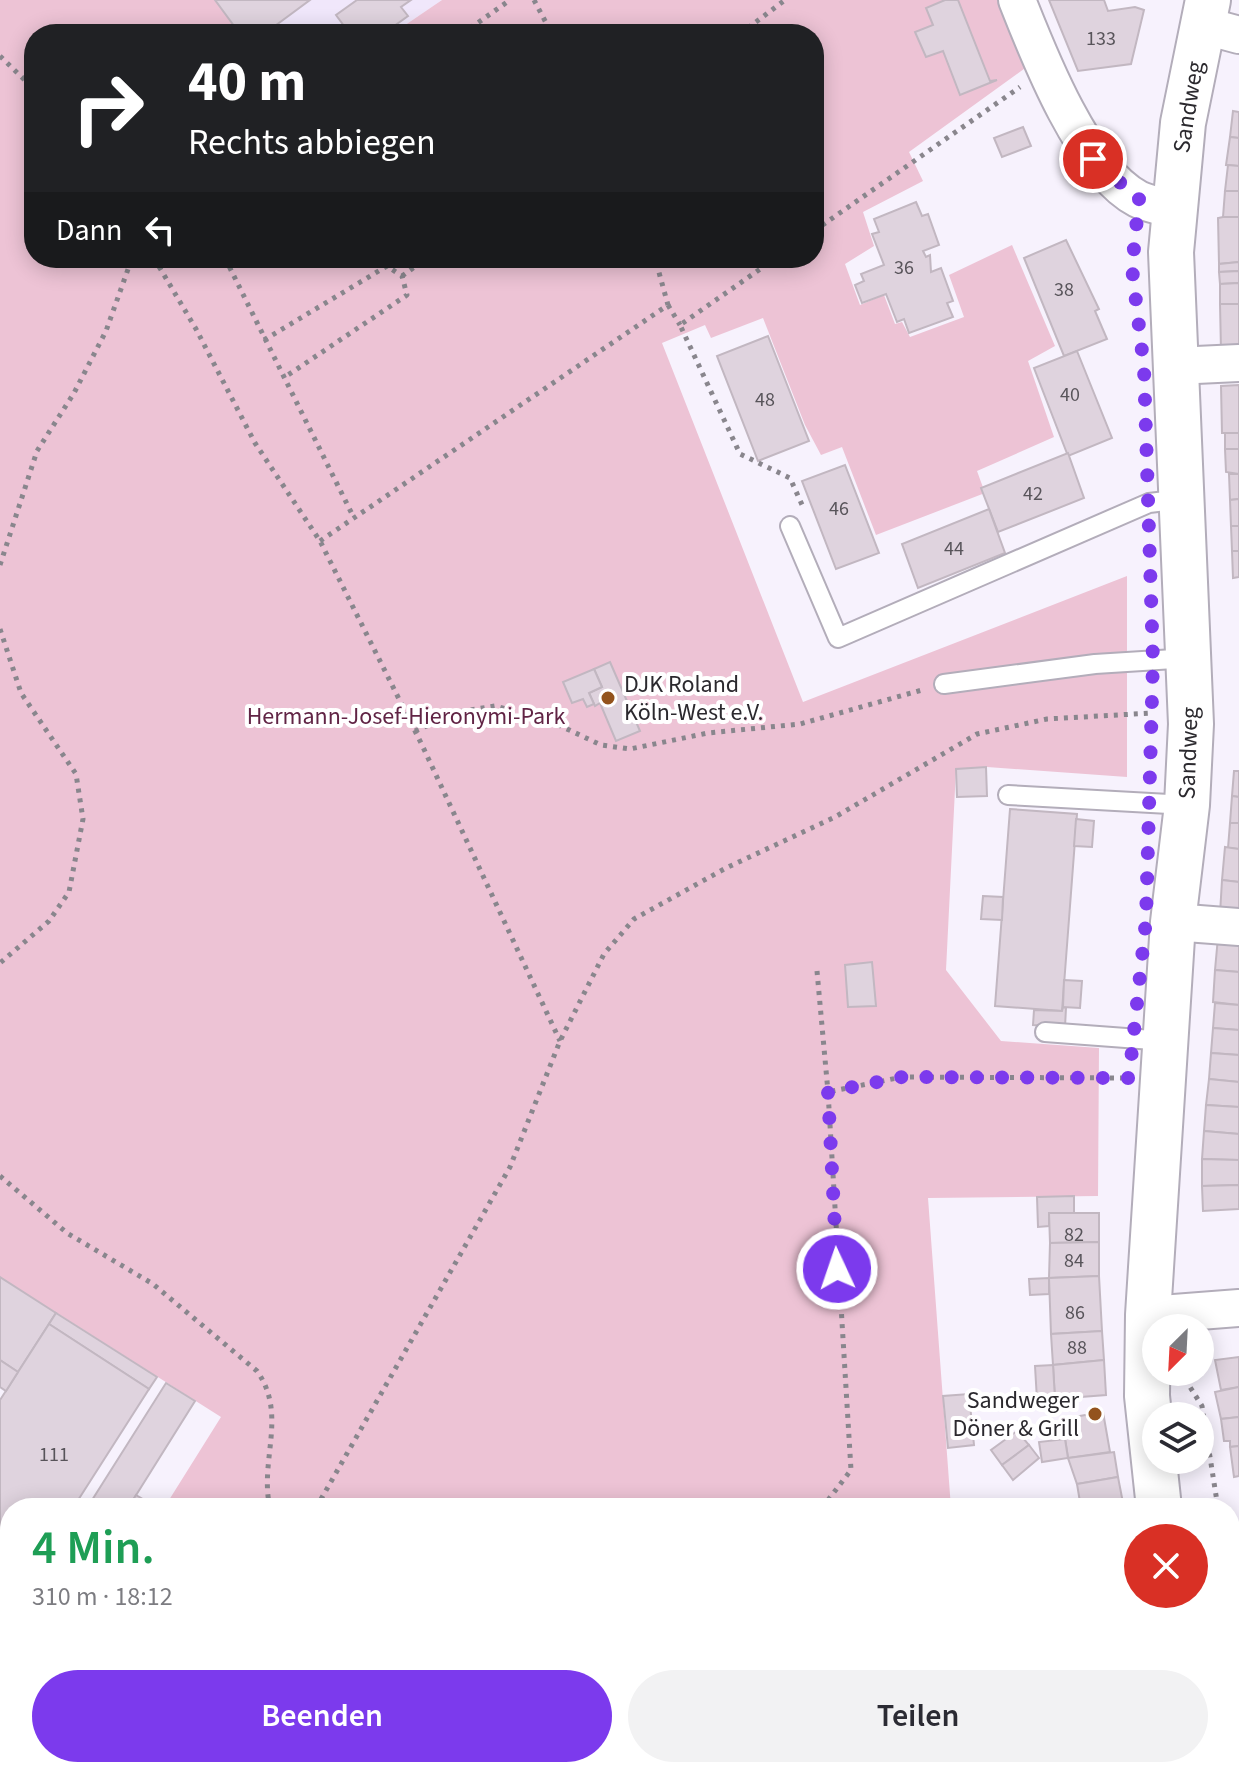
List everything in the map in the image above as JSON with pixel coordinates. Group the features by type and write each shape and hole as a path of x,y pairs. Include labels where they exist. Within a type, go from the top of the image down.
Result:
{"street":[{"path":"1017,0 1093,159 1139,199 1173,210"},
{"name":"Sandweg","path":"1148,1314 1149,1040 1173,922 1187,805 1172,660 1183,499 1171,308 1173,210 1183,123 1216,20"},
{"path":"1175,366 1239,363"},
{"path":"1173,922 1239,927"},
{"path":"1161,1314 1239,1308"},
{"name":"Sandweg","path":"1147,1386 1158,1498"}],"lane":[{"path":"792,531 838,638 1149,503 1183,499"},
{"path":"944,684 1048,669 1172,660"},
{"path":"1008,795 1187,805"},
{"path":"1045,1032 1149,1040"}],"path":[{"path":"476,24 510,0"},
{"path":"534,0 547,24"},
{"path":"753,24 785,0"},
{"path":"0,56 24,79"},
{"path":"824,224 1047,68"},
{"path":"0,565 37,451 74,393 106,331 128,268"},
{"path":"160,268 196,329 255,443 320,541 415,731 560,1041"},
{"path":"230,268 353,516"},
{"path":"264,340 384,268"},
{"path":"285,377 407,295 402,276 390,268"},
{"path":"402,276 413,268"},
{"path":"658,268 668,305 740,454 790,478 806,514 792,531"},
{"path":"680,325 762,268"},
{"path":"320,541 668,305"},
{"path":"0,629 21,693 76,774 83,819 69,892 49,921 0,963"},
{"path":"1151,728 1152,713 1172,660"},
{"path":"415,731 458,712 495,706 550,721 601,745 630,749 708,733 800,724 944,684"},
{"path":"322,1498 510,1167 560,1041 604,954 634,919 726,868 835,817 977,734 1047,719 1152,713"},
{"path":"817,971 828,1092 851,1470 830,1498"},
{"path":"1129,1093 1129,1078 1149,1040"},
{"path":"828,1092 902,1077 1129,1078"},
{"path":"0,1176 67,1233 153,1284 257,1371 268,1387 273,1406 270,1498"},
{"path":"1189,1386 1202,1406 1216,1498"}],"shaded area":[{"path":"215,0 442,0 407,24 233,24"}],"green space":[{"name":"Hermann-Josef-Hieronymi-Park","path":"0,0 215,0 233,24 24,24 24,268 824,268 824,24 407,24 442,0 1002,0 1028,66 909,152 923,181 863,212 874,246 845,264 860,305 884,295 895,324 902,322 910,337 964,317 949,275 1012,245 1055,346 1028,361 1054,437 977,471 985,493 876,535 842,447 821,455 805,425 763,318 711,338 705,325 662,343 803,702 1127,576 1127,777 987,767 956,769 946,970 1001,1041 1099,1048 1098,1196 928,1198 950,1498 170,1498 221,1417 0,1277"}],"building":[{"path":"215,0 310,0 278,24 233,24"},
{"path":"357,0 411,0 401,7 408,16 397,24 343,24 336,15"},
{"path":"945,0 958,0 990,81 997,80 960,95 943,51 926,57 915,32 933,25 926,8"},
{"path":"1049,0 1104,0 1108,11 1135,7 1144,10 1131,64 1078,71"},
{"path":"1233,111 1239,112 1239,138 1230,137"},
{"path":"1023,127 1031,146 1002,157 994,138"},
{"path":"1230,137 1239,138 1239,166 1226,165"},
{"path":"1228,165 1239,166 1239,191 1225,191"},
{"path":"1225,191 1239,191 1239,217 1223,217"},
{"path":"916,202 922,216 928,214 939,245 923,251 926,257 930,255 931,272 941,268 953,301 947,303 953,317 909,333 904,319 897,322 886,294 862,303 855,285 864,281 861,274 884,265 872,234 879,232 874,219"},
{"path":"1239,217 1239,262 1219,264 1218,218"},
{"path":"1066,240 1099,309 1095,311 1107,339 1064,356 1024,258"},
{"path":"1239,262 1239,271 1219,272 1219,264"},
{"path":"1239,271 1239,283 1220,284 1219,272"},
{"path":"1239,283 1239,304 1220,304 1220,284"},
{"path":"1220,304 1239,304 1239,350 1221,350"},
{"path":"768,336 809,441 758,461 717,356"},
{"path":"1077,351 1112,438 1068,456 1034,368"},
{"path":"1239,385 1239,433 1222,433 1221,386"},
{"path":"1225,433 1239,433 1239,449 1225,449"},
{"path":"1225,449 1239,449 1239,474 1226,472"},
{"path":"1068,453 1084,498 998,532 981,488"},
{"path":"845,465 879,553 836,569 802,481"},
{"path":"1229,474 1239,474 1239,499 1230,500"},
{"path":"1239,499 1239,526 1231,526 1230,500"},
{"path":"989,509 1005,553 918,588 902,544"},
{"path":"1231,526 1239,526 1239,551 1232,551"},
{"path":"1232,551 1239,551 1239,577 1233,578"},
{"name":"DJK Roland Köln-West e.V.","path":"610,662 640,731 616,741 600,703 595,706 589,693 602,687 594,669"},
{"path":"594,669 602,687 589,693 594,704 587,707 583,699 572,703 563,682"},
{"path":"986,767 987,796 957,797 956,769"},
{"path":"1234,771 1239,771 1239,797 1232,796"},
{"path":"1232,796 1239,797 1239,823 1230,823"},
{"path":"1010,809 1077,814 1062,1011 995,1006"},
{"path":"1076,819 1094,821 1092,847 1074,846"},
{"path":"1230,823 1239,823 1239,849 1228,848"},
{"path":"1225,847 1239,849 1239,882 1222,880"},
{"path":"1222,880 1239,882 1239,915 1220,914"},
{"path":"983,896 1003,897 1002,920 981,919"},
{"path":"1218,937 1239,939 1239,972 1215,970"},
{"path":"872,962 876,1006 848,1007 845,965"},
{"path":"1215,970 1239,972 1239,1005 1213,1002"},
{"path":"1064,980 1082,981 1080,1008 1063,1007"},
{"path":"1215,1003 1239,1005 1239,1030 1213,1028"},
{"path":"1063,1007 1066,1008 1065,1027 1033,1025 1034,1010 1062,1011"},
{"path":"1213,1028 1239,1030 1239,1055 1211,1053"},
{"path":"1211,1053 1239,1055 1239,1082 1209,1079"},
{"path":"1209,1079 1239,1082 1239,1107 1206,1105"},
{"path":"1206,1105 1239,1107 1239,1134 1204,1131"},
{"path":"1204,1131 1239,1134 1239,1160 1202,1159"},
{"path":"1202,1159 1239,1160 1239,1185 1202,1186"},
{"path":"1239,1185 1239,1209 1203,1211 1202,1186"},
{"path":"1074,1196 1074,1213 1049,1213 1049,1226 1038,1227 1037,1197"},
{"path":"1049,1213 1099,1213 1099,1242 1050,1243"},
{"path":"1099,1242 1099,1276 1049,1278 1050,1243"},
{"path":"1099,1276 1102,1331 1051,1334 1049,1278"},
{"path":"0,1277 56,1313 18,1372 0,1360"},
{"path":"1049,1278 1049,1294 1030,1295 1029,1279"},
{"path":"56,1313 157,1377 149,1389 49,1324"},
{"path":"49,1324 149,1389 79,1498 0,1498 0,1400"},
{"path":"1102,1331 1104,1360 1053,1365 1051,1334"},
{"path":"1239,1357 1239,1387 1221,1390 1215,1360"},
{"path":"0,1360 18,1372 6,1391 0,1387"},
{"path":"1104,1360 1106,1395 1055,1399 1053,1365"},
{"path":"1053,1365 1055,1399 1037,1400 1035,1366"},
{"path":"166,1383 195,1401 134,1498 93,1498"},
{"path":"1239,1387 1239,1417 1221,1419 1215,1392"},
{"path":"969,1394 974,1445 948,1448 943,1396"},
{"path":"1103,1412 1110,1452 1068,1458 1062,1419"},
{"path":"1239,1417 1239,1446 1230,1447 1230,1441 1224,1441 1221,1419"},
{"path":"1017,1431 1029,1445 1002,1465 991,1450"},
{"path":"1065,1439 1068,1458 1042,1462 1039,1442"},
{"path":"1029,1445 1039,1458 1013,1480 1002,1465"},
{"path":"1239,1446 1239,1476 1234,1477 1230,1447"},
{"path":"1114,1452 1118,1477 1077,1484 1068,1458"},
{"path":"1118,1477 1122,1498 1079,1498 1077,1484"}],"place":[{"name":"DJK Roland Köln-West e.V.","path":"608,698"},
{"name":"Sandweger Döner & Grill","path":"1095,1414"}],"route":[{"path":"837,1269 828,1092 902,1077 1129,1078 1146,920 1153,661 1144,368 1132,268 1139,199 1121,187 1093,159"}]}
